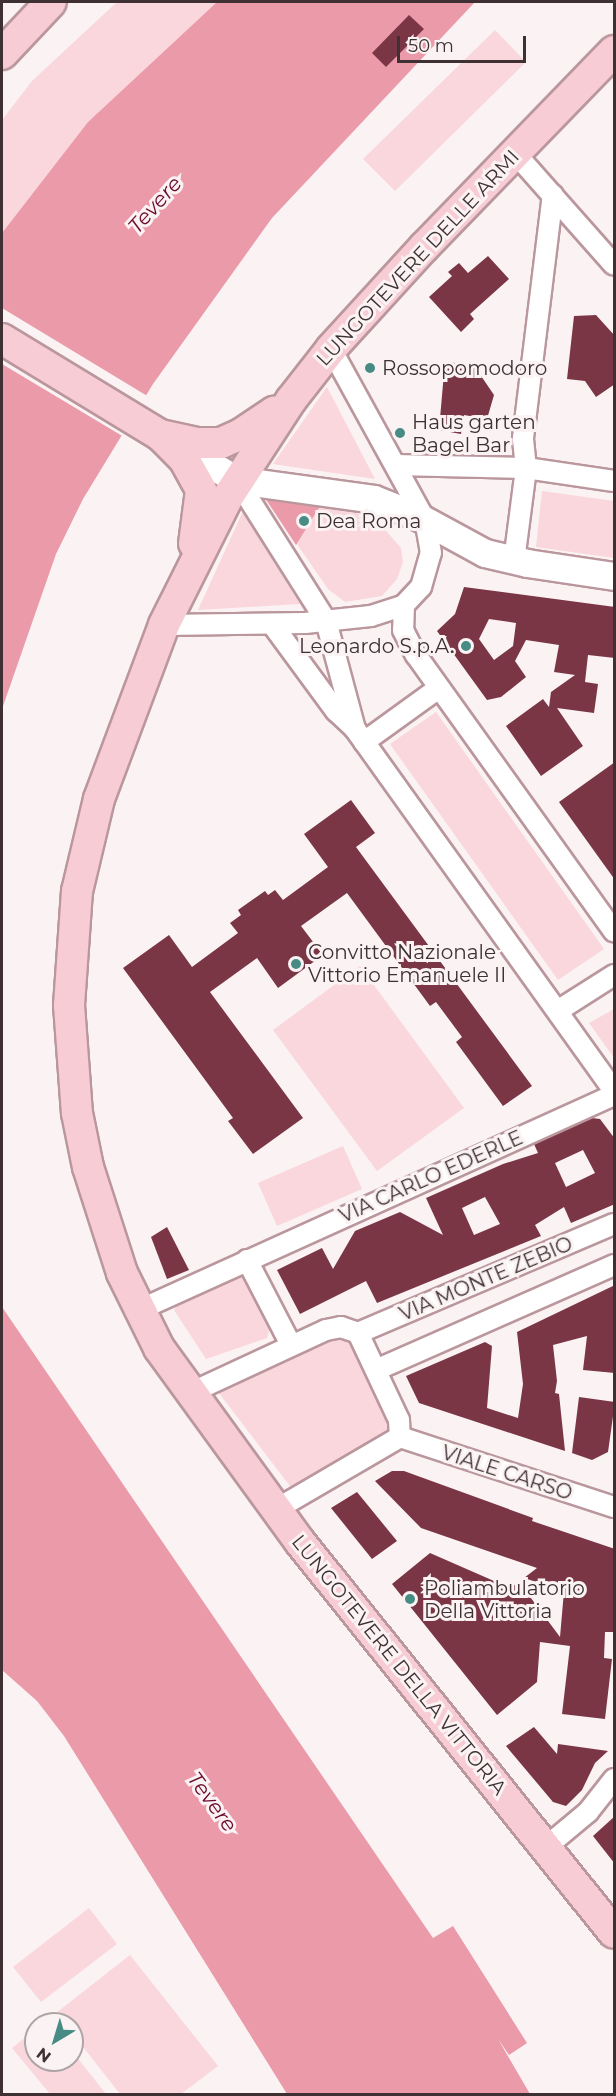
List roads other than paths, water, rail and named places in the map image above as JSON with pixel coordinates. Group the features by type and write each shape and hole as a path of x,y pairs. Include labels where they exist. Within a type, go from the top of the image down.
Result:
{"main road":[{"path":"2,54 51,2"},
{"name":"LUNGOTEVERE DELLE ARMI","path":"190,569 237,480 291,400 331,349 515,153 615,51"},
{"path":"2,339 237,480 366,497 425,520 475,549 514,561 615,576"},
{"path":"160,435 207,444 226,441 291,400"},
{"path":"160,435 191,466 199,484 200,508 190,569"},
{"name":"LUNGOTEVERE DELLA VITTORIA","path":"190,569 164,626 99,799 83,856 72,930 69,1005 80,1130 107,1233 139,1310 188,1394 275,1510 615,1933"}],"street":[{"path":"515,153 615,265"},
{"path":"514,561 526,468 523,438 553,195"},
{"path":"164,626 272,624 371,616 404,605 421,587 430,564 425,520 331,349"},
{"path":"396,465 526,468 615,481"},
{"path":"237,480 326,621 360,735"},
{"path":"404,605 404,634 439,688 615,932"},
{"path":"272,624 336,711 360,735 559,1010 615,1093"},
{"path":"360,735 439,688"},
{"path":"559,1010 615,975"},
{"name":"VIA CARLO EDERLE","path":"139,1310 615,1093"},
{"name":"VIA MONTE ZEBIO","path":"358,1333 615,1224"},
{"path":"247,1260 291,1345"},
{"name":"VIA MONTE ZEBIO","path":"376,1370 615,1265"},
{"path":"188,1394 291,1345 336,1327 358,1333 399,1420 400,1437 275,1510"},
{"name":"VIALE CARSO","path":"400,1437 615,1507"},
{"path":"546,1847 588,1812 615,1779"}],"water":[{"name":"Tevere","path":"217,2 475,2 272,218 153,384 83,499 56,554 2,709 2,233 88,122"},
{"path":"265,498 320,506 296,545"},
{"name":"Tevere","path":"2,1307 433,1938 453,1926 527,2043 509,2055 498,2039 530,2094 287,2094 64,1736 37,1701 2,1670"}],"place":[{"name":"Rossopomodoro","path":"370,368"},
{"name":"Haus garten Bagel Bar","path":"400,433"},
{"name":"Dea Roma","path":"304,521"},
{"name":"Leonardo S.p.A.","path":"466,646"},
{"name":"Convitto Nazionale Vittorio Emanuele II","path":"296,964"},
{"name":"Poliambulatorio Della Vittoria","path":"410,1599"}]}
